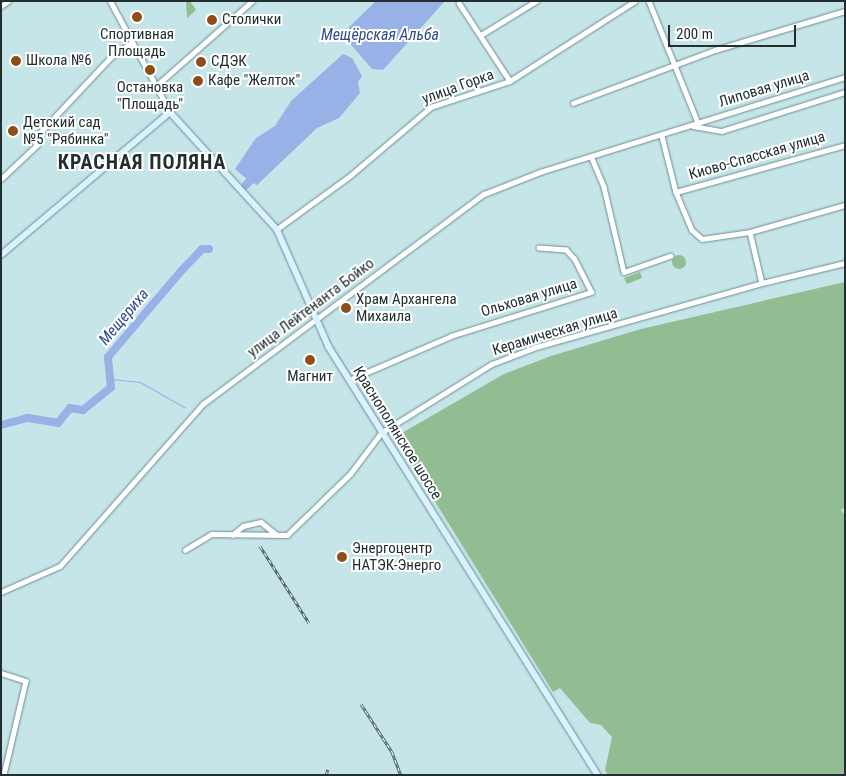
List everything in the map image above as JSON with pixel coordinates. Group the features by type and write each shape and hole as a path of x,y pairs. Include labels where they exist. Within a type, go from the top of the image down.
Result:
{"main road":[{"name":"Краснополянское шоссе","path":"170,112 277,229 316,320 348,380 598,775"},
{"path":"1,255 170,112"}],"street":[{"path":"1,6 8,1"},
{"path":"110,1 170,112"},
{"path":"156,86 252,1"},
{"path":"481,35 536,1"},
{"name":"улица Горка","path":"277,229 351,175 431,107 510,81 635,1"},
{"path":"649,1 676,64 698,123"},
{"path":"459,4 510,81"},
{"path":"573,102 676,64 845,11"},
{"path":"1,179 38,145 34,140 111,57 132,43"},
{"name":"Липовая улица","path":"692,126 845,77"},
{"path":"692,126 722,131 845,92"},
{"name":"улица Лейтенанта Бойко","path":"1,592 60,566 203,404 484,194 591,156 692,126"},
{"path":"662,136 676,192 692,230 697,237 707,239 750,232 845,206"},
{"name":"Киово-Спасская улица","path":"676,192 845,145"},
{"path":"591,156 604,186 624,272 670,256"},
{"path":"750,232 762,283"},
{"name":"Ольховая улица","path":"348,380 451,336 590,292 580,270 566,250 538,248"},
{"name":"Керамическая улица","path":"184,550 205,536 290,533 350,474 381,433 492,364 536,347 762,283 845,263"},
{"path":"232,535 243,526 261,522 276,534"},
{"path":"1,673 26,682 4,775"}],"green space":[{"path":"186,1 190,1 196,10 187,18"},
{"path":"679,255 684,257 686,262 684,267 679,269 674,267 672,262 674,257"},
{"path":"640,272 642,278 627,284 624,278"},
{"path":"845,282 845,507 841,510 845,516 845,775 608,775 605,770 612,737 601,725 590,723 560,688 553,692 395,437 504,374 551,356 641,329"}],"water":[{"name":"Мещёрская Альба","path":"376,1 445,1 383,70 372,69 347,40 349,27"},
{"path":"343,54 352,58 362,76 358,82 360,93 339,118 317,128 257,185 249,181 235,169 256,138 275,126 291,101"}],"waterway":[{"name":"Мещериха","path":"246,185 255,175"},
{"name":"Мещериха","path":"1,425 28,418 58,423 70,408 83,410 111,387 108,357 182,270 202,249 209,249"},
{"path":"112,379 140,382 184,407"}],"railway":[{"path":"260,546 309,623"},
{"path":"361,704 392,752 401,775"},
{"path":"326,775 328,769"}],"place":[{"name":"Спортивная Площадь","path":"137,17"},
{"name":"Столички","path":"212,20"},
{"name":"Школа №6","path":"16,61"},
{"name":"СДЭК","path":"201,62"},
{"name":"Остановка \"Площадь\"","path":"150,70"},
{"name":"Кафе \"Желток\"","path":"198,81"},
{"name":"Детский сад №5 \"Рябинка\"","path":"13,131"},
{"name":"Храм Архангела Михаила","path":"346,308"},
{"name":"Магнит","path":"310,360"},
{"name":"Энергоцентр НАТЭК-Энерго","path":"342,557"}],"district":[{"name":"КРАСНАЯ ПОЛЯНА","path":"142,162"}]}
